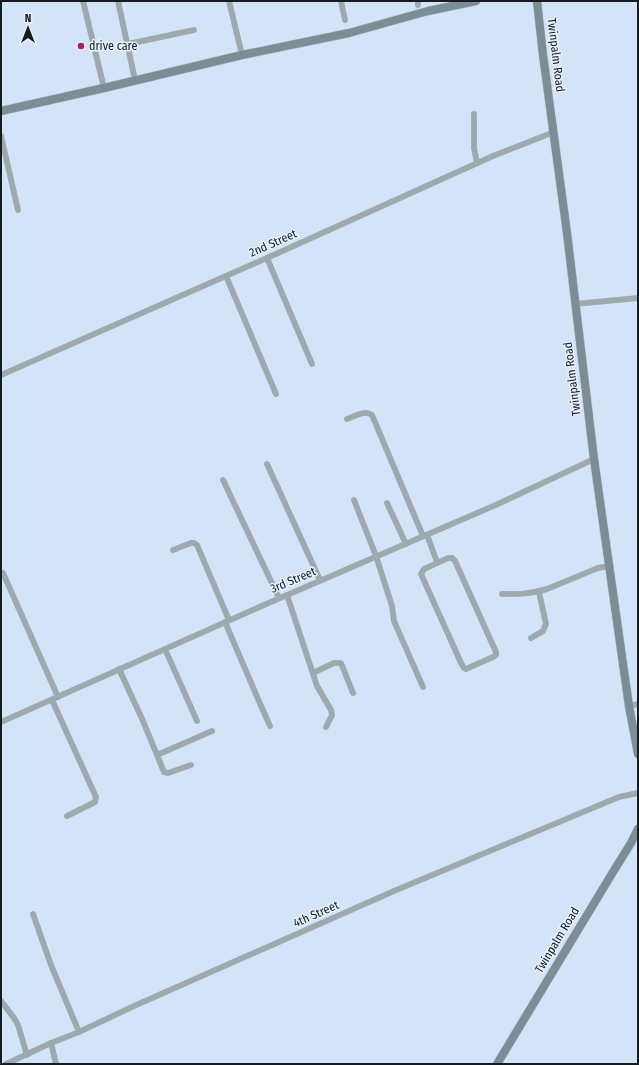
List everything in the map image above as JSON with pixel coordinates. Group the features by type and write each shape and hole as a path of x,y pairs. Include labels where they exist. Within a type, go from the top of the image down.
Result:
{"main road":[{"path":"1,111 242,55 349,33 476,1"},
{"name":"Twinpalm Road","path":"537,1 594,459 629,706 638,754"},
{"name":"Twinpalm Road","path":"497,1064 631,843 638,829"}],"street":[{"path":"83,1 104,88"},
{"path":"118,1 135,80"},
{"path":"229,1 242,55"},
{"path":"341,1 345,20"},
{"path":"128,44 194,30"},
{"path":"474,114 474,148 477,163"},
{"name":"2nd Street","path":"1,375 267,258 477,163 554,132"},
{"path":"1,136 18,210"},
{"path":"267,258 312,364"},
{"path":"226,276 276,394"},
{"path":"575,304 638,298"},
{"path":"347,419 363,413 369,413 372,415 437,562"},
{"name":"3rd Street","path":"1,722 278,598 498,504 594,459"},
{"path":"267,464 320,580"},
{"path":"223,480 278,598"},
{"path":"354,500 376,556 392,606 394,621 423,687"},
{"path":"387,503 406,544"},
{"path":"173,550 191,542 197,546 270,726"},
{"path":"448,558 454,559 496,652 496,655 493,657 466,668 462,666 421,574 424,569 437,562 448,558"},
{"path":"502,594 526,594 539,592 598,568 610,566"},
{"path":"2,573 96,797 95,802 67,816"},
{"path":"531,638 542,630 546,624 539,592"},
{"path":"287,595 317,686 331,710 332,714 326,726"},
{"path":"165,649 197,721"},
{"path":"313,672 334,663 341,663 353,693"},
{"path":"119,669 166,773 191,765"},
{"path":"629,706 638,704"},
{"path":"157,755 212,731"},
{"name":"4th Street","path":"8,1064 51,1043 79,1032 134,1006 394,891 619,797 638,794"},
{"path":"33,914 51,965 79,1032"},
{"path":"1,1001 18,1026 27,1055"},
{"path":"51,1043 56,1064"}],"place":[{"name":"drive care","path":"81,46"}]}
